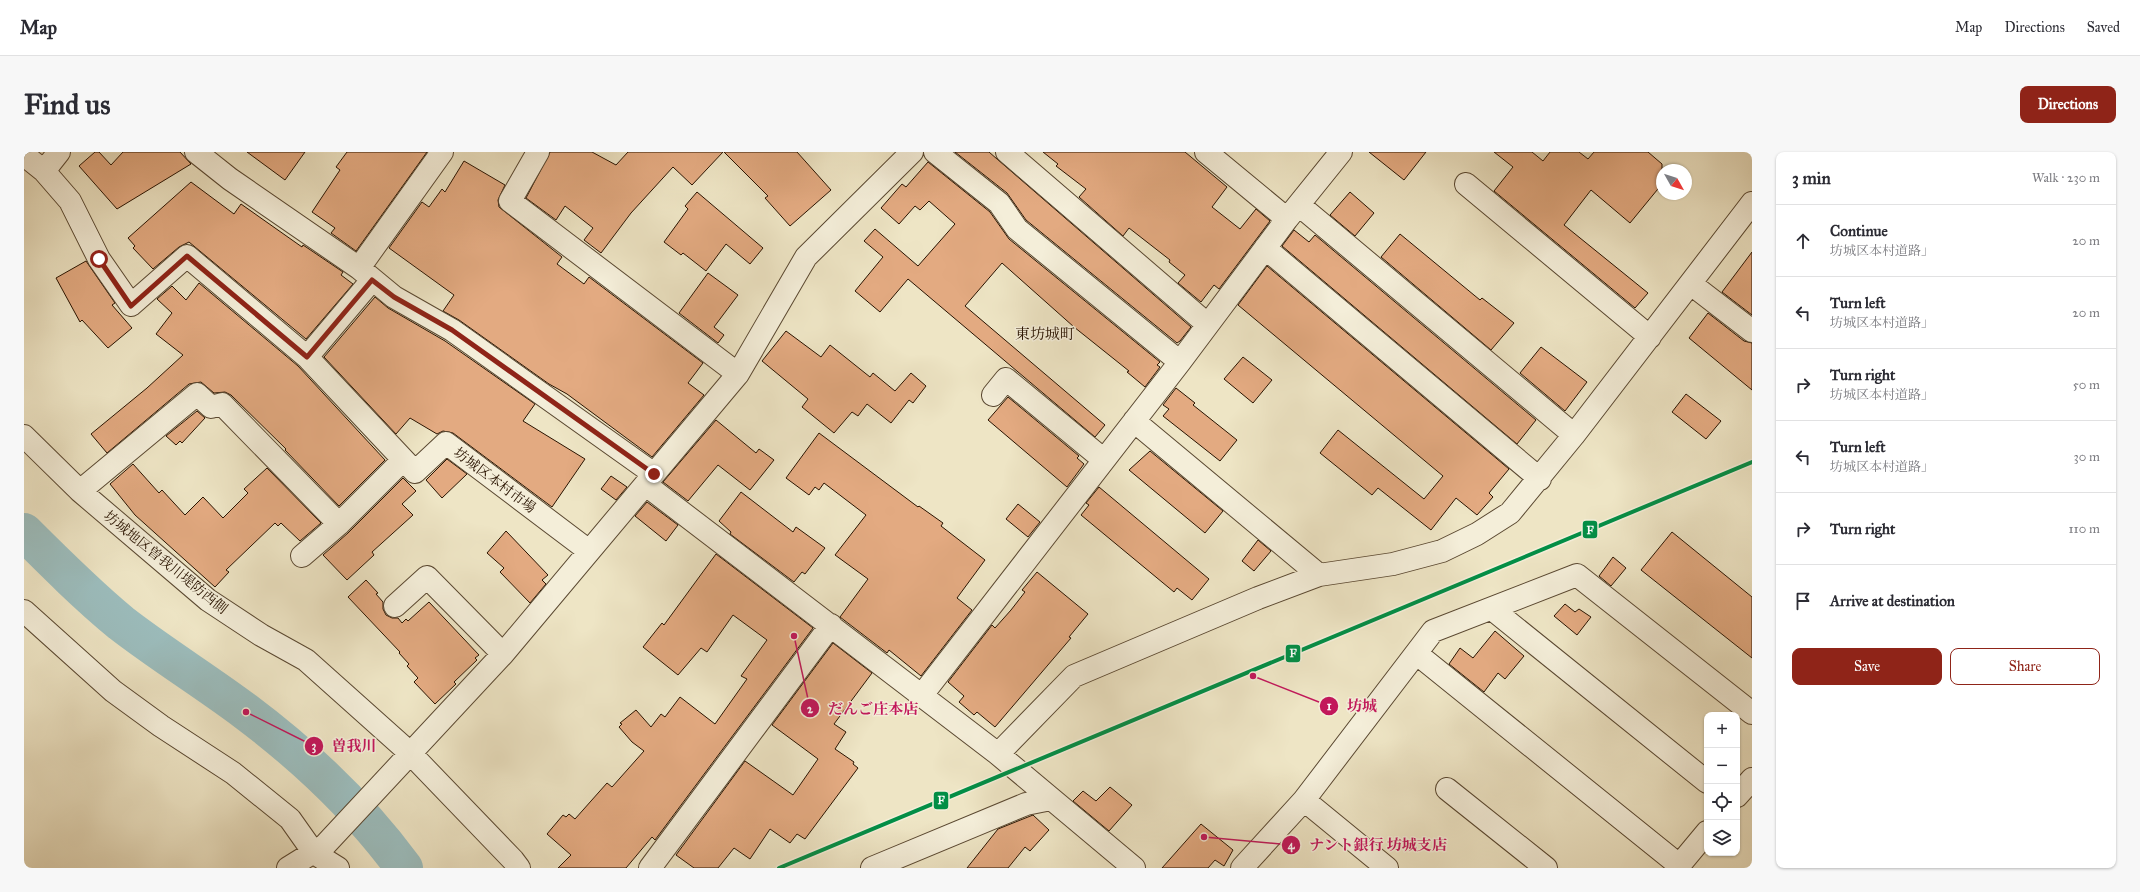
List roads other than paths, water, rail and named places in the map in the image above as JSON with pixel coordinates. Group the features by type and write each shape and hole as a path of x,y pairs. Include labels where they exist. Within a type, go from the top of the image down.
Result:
{"street":[{"path":"24,155 44,171 59,152"},
{"path":"196,152 230,179 366,274 394,297 452,330 650,480 831,625 998,754 1134,868"},
{"path":"307,357 366,274 442,152"},
{"path":"538,152 510,201 738,374"},
{"path":"288,868 320,849 503,654 738,374 806,257 912,152"},
{"path":"934,152 1000,203 1017,229 1180,362"},
{"path":"1006,152 1207,324"},
{"path":"1206,152 1293,212 1574,435"},
{"path":"922,695 1180,362 1265,248 1341,152"},
{"name":"坊城区本村市場","path":"44,171 70,202 99,259 131,306 187,256 307,357 415,472 446,443 588,551"},
{"path":"1466,184 1650,337"},
{"path":"998,754 1074,676 1258,598 1320,575 1393,564 1442,551 1477,534 1510,513 1540,479 1751,208"},
{"path":"1265,248 1540,479"},
{"path":"1691,284 1752,331"},
{"path":"993,395 1006,379 1104,460"},
{"path":"80,491 197,394 211,407 222,404 339,524"},
{"path":"1134,421 1320,575"},
{"name":"坊城地区曽我川堤防西側","path":"24,436 80,491 208,600 261,635 306,660 407,756 513,860 519,868"},
{"path":"302,556 339,524 403,460"},
{"path":"1242,868 1304,800 1417,654 1433,631 1577,575 1752,712"},
{"path":"395,606 427,577 503,654"},
{"path":"1492,609 1704,780"},
{"path":"24,611 113,690 161,726 233,773 290,819 338,868"},
{"path":"650,868 831,625"},
{"path":"1417,654 1678,866 1704,836"},
{"path":"1740,793 1752,779"},
{"path":"1447,788 1546,868"},
{"path":"872,868 1026,804 1051,799"},
{"path":"1304,800 1387,868"}],"waterway":[{"path":"24,532 59,567 121,623 245,711 289,746 330,784 369,824 404,868"}],"place":[{"name":"だんご庄本店","path":"794,636"},
{"name":"坊城","path":"1253,676"},
{"name":"曽我川","path":"246,712"},
{"name":"ナント銀行 坊城支店","path":"1204,837"}],"district":[{"name":"東坊城町","path":"1045,334"}]}
